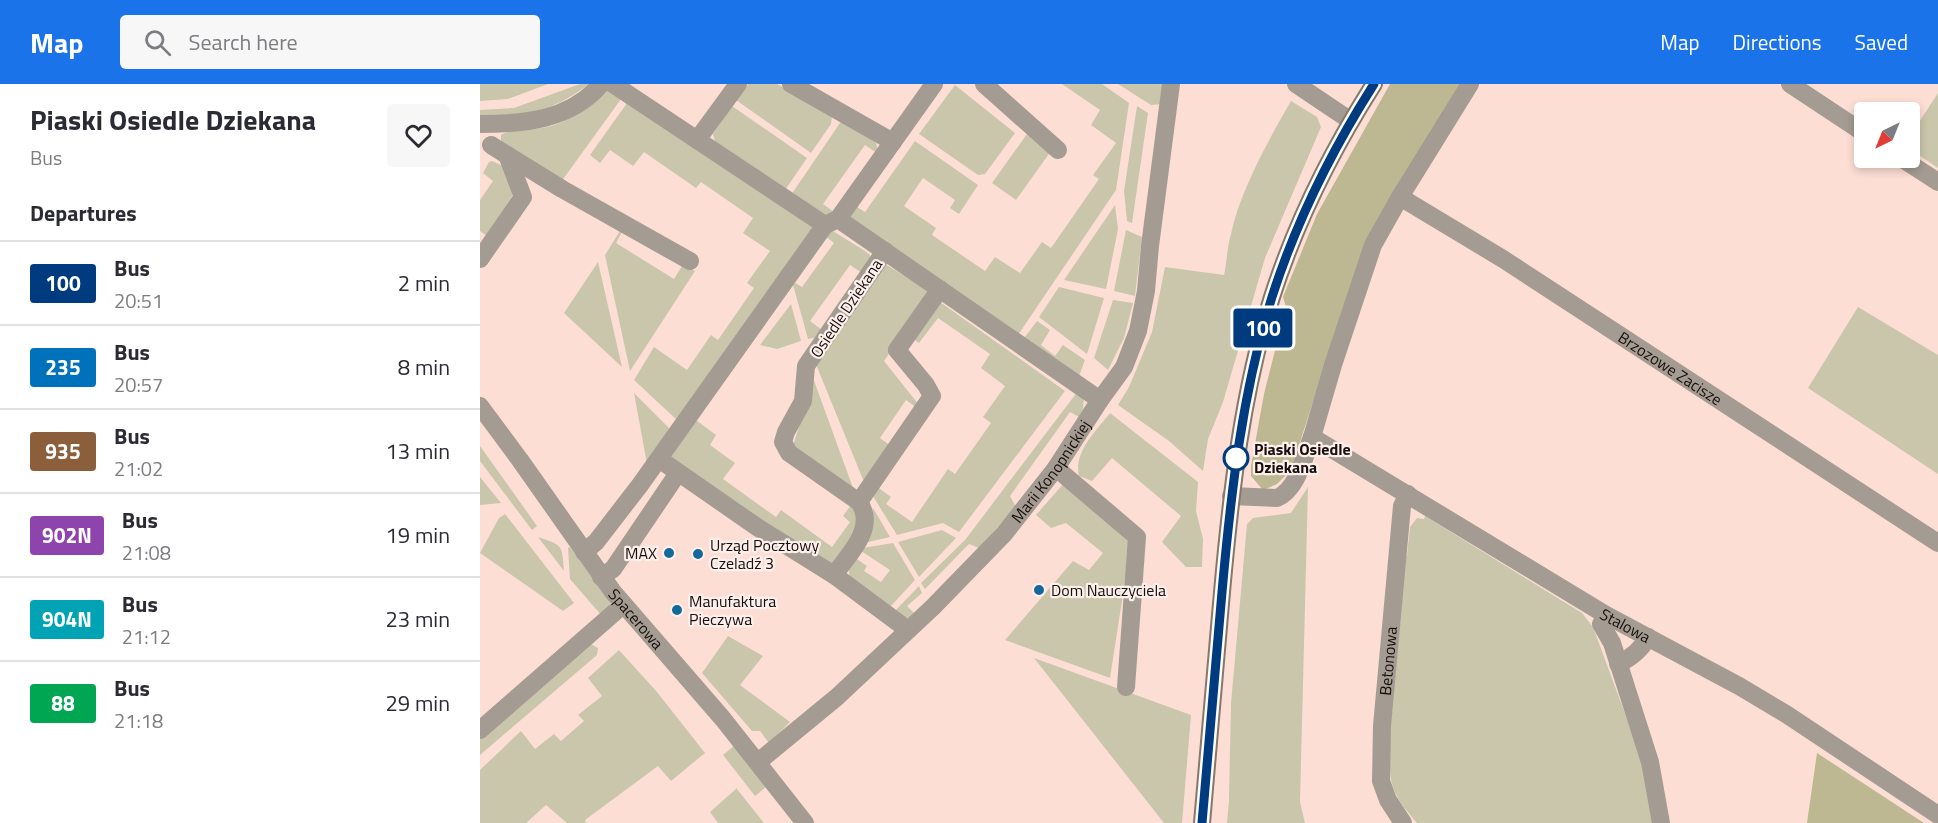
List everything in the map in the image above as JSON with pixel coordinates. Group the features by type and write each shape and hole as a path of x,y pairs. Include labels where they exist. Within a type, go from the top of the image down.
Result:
{"street":[{"path":"480,124 534,121 552,116 580,103 601,84"},
{"name":"Osiedle Dziekana","path":"613,84 697,140 832,222 885,251 1100,400"},
{"path":"697,140 738,84"},
{"path":"791,84 893,142"},
{"path":"584,552 596,542 659,459 934,84"},
{"path":"984,84 1058,150"},
{"name":"Marii Konopnickiej","path":"758,762 837,697 933,608 1004,534 1056,468 1100,400 1124,368 1138,331 1146,291 1172,84"},
{"path":"1296,84 1351,121"},
{"path":"1202,823 1231,496 1251,375 1281,268 1312,195 1351,121 1374,84"},
{"path":"1231,496 1277,498 1284,495 1294,481 1312,437 1333,364 1373,245 1470,84"},
{"path":"1790,84 1854,127"},
{"path":"480,259 523,197 499,150 562,189 690,261"},
{"path":"1916,168 1938,182"},
{"name":"Brzozowe Zacisze","path":"1400,197 1503,259 1938,543"},
{"name":"Osiedle Dziekana","path":"859,502 789,453 783,442 803,401 806,366 885,251"},
{"path":"834,575 866,526 865,511 859,502 932,396 926,385 897,350 940,289"},
{"name":"Spacerowa","path":"480,406 623,605 688,678 805,823"},
{"name":"Stalowa","path":"1312,437 1606,615 1739,686 1786,714 1938,815"},
{"path":"659,459 796,552 834,575 908,630"},
{"path":"1056,468 1137,537 1126,687"},
{"path":"602,577 614,569 678,473"},
{"name":"Betonowa","path":"1403,823 1388,800 1381,781 1398,535 1402,506 1408,494"},
{"path":"480,730 623,605"},
{"path":"1606,615 1601,624 1611,644 1650,762 1660,823"},
{"path":"1618,664 1630,658 1648,638"}],"shaded area":[{"path":"480,84 548,84 508,99 480,101"},
{"path":"580,84 589,84 549,107 525,113 480,116 480,110 514,108"},
{"path":"748,84 777,84 832,116 831,124 811,153 736,100"},
{"path":"1062,84 1102,84 1129,103 1116,190 1018,335 851,218 850,213 854,205 865,212 915,141 978,185 959,214 950,208 955,200 923,178 904,206 936,228 932,235 985,271 995,257 1020,273 1042,242 1051,248 1099,179 1093,175 1116,143 1091,125 1100,110"},
{"path":"1118,84 1164,84 1162,104 1151,105"},
{"path":"1390,84 1465,84 1423,147 1327,358 1291,470 1277,484 1263,490 1251,476 1251,466 1264,394 1286,307 1283,297 1317,214"},
{"path":"955,85 1015,133 985,174 978,175 919,134"},
{"path":"606,89 624,95 561,182 501,144 501,135 505,133 547,127 564,121 579,112"},
{"path":"1938,93 1938,168 1920,156 1920,121"},
{"path":"1291,101 1317,117 1321,127 1265,258 1223,402 1208,439 1203,471 1169,441 1118,405 1129,387 1152,332 1165,267 1224,275 1230,239 1241,200 1265,148"},
{"path":"627,103 814,226 677,420 634,380 654,347 687,370 711,335 718,340 754,288 747,283 770,251 743,233 753,218 701,182 696,188 644,152 633,166 610,150 600,163 590,155"},
{"path":"732,106 807,158 785,190 716,145 713,134"},
{"path":"1137,106 1148,113 1132,223 1127,221 1124,191"},
{"path":"842,120 871,136 875,141 877,153 865,145 823,204 834,212 824,216 791,195"},
{"path":"1027,134 1051,151 1016,200 992,183"},
{"path":"492,161 503,166 513,194 487,236 480,231 480,200 493,181 483,173"},
{"path":"1115,205 1118,229 1106,289 1064,280"},
{"path":"623,230 616,243 674,279 682,266 695,271 630,371 605,255 620,231"},
{"path":"1126,230 1142,237 1135,296 1114,291"},
{"path":"833,231 870,255 870,261 862,273 850,265 810,321 822,330 817,337 808,339 792,281 802,287 834,243 824,235"},
{"path":"598,262 622,367 564,313"},
{"path":"885,264 928,290 928,297 884,361 919,405 917,408 906,400 880,438 891,446 864,482 815,362"},
{"path":"1059,287 1104,298 1087,354 1039,317"},
{"path":"1113,300 1133,303 1124,338 1108,370 1094,358"},
{"path":"940,302 1065,391 959,532 943,523 897,535 871,493 876,486 891,497 886,504 912,522 948,469 955,474 991,423 983,417 1005,386 981,368 990,354 938,318 919,343 913,339"},
{"path":"791,304 801,341 777,349 760,345"},
{"path":"1858,307 1938,355 1938,474 1808,388"},
{"path":"1037,321 1050,330 1041,345 1055,356 1063,345 1085,360 1078,379 1025,341 1025,337"},
{"path":"812,375 853,488 793,446"},
{"path":"1078,391 1084,398 1083,409 1079,417 1070,412 1010,496 1016,507 979,548 969,544 925,589 921,583 965,540"},
{"path":"634,393 671,430 647,464"},
{"path":"1110,413 1198,482 1196,511 1203,539 1202,567 1186,567 1162,542 1181,516 1112,458 1092,481 1079,476 1079,458 1087,442"},
{"path":"692,417 716,435 710,445 735,463 723,479 776,517 781,510 832,547 850,522 843,516 851,505 855,508 860,527 831,565 675,466 669,454"},
{"path":"480,446 537,526 532,530 480,461"},
{"path":"480,477 501,503 480,505"},
{"path":"1064,483 1128,541 1130,549 1110,678 1005,640 1073,561 1089,570 1103,553 1066,523 1051,528 1036,515"},
{"path":"1308,487 1300,802 1305,823 1227,823 1231,703 1247,524 1253,518 1291,513"},
{"path":"873,508 890,537 864,543 870,527"},
{"path":"505,514 574,603 563,611 480,553 499,518"},
{"path":"1425,516 1582,613 1593,627 1644,765 1654,823 1417,823 1405,808 1395,792 1390,776 1391,697 1401,604 1403,557 1407,556 1410,527 1417,518 1424,519"},
{"path":"942,530 956,538 919,577 898,542"},
{"path":"538,537 560,547 564,571"},
{"path":"893,543 915,580 889,608 851,580 849,570 854,557 867,566 864,571 881,582 890,570 861,551 862,548"},
{"path":"570,547 610,602 609,610 602,616 570,579 568,548"},
{"path":"919,586 922,593 907,606 915,614 906,619 894,612"},
{"path":"728,636 763,656 740,685 790,722 769,743 760,731 752,731 702,673"},
{"path":"587,642 598,648 597,655 480,755 480,735"},
{"path":"619,650 657,692 705,753 671,781 658,766 585,820 586,823 567,823 546,805 526,823 480,823 480,770 521,731 535,749 554,734 561,741 584,721 578,715 602,696 588,678"},
{"path":"1034,658 1191,715 1182,823 1164,823"},
{"path":"734,746 766,787 755,796 723,755"},
{"path":"1817,753 1924,823 1807,823"},
{"path":"737,788 764,823 718,823 710,812"}],"bus line":[{"name":"100","path":"1202,823 1231,496 1251,375 1281,268 1312,195 1351,121 1374,84"}],"place":[{"name":"Piaski Osiedle Dziekana","path":"1236,458"},
{"name":"MAX","path":"669,553"},
{"name":"Urząd Pocztowy Czeladź 3","path":"698,554"},
{"name":"Dom Nauczyciela","path":"1039,590"},
{"name":"Manufaktura Pieczywa","path":"677,610"}]}
